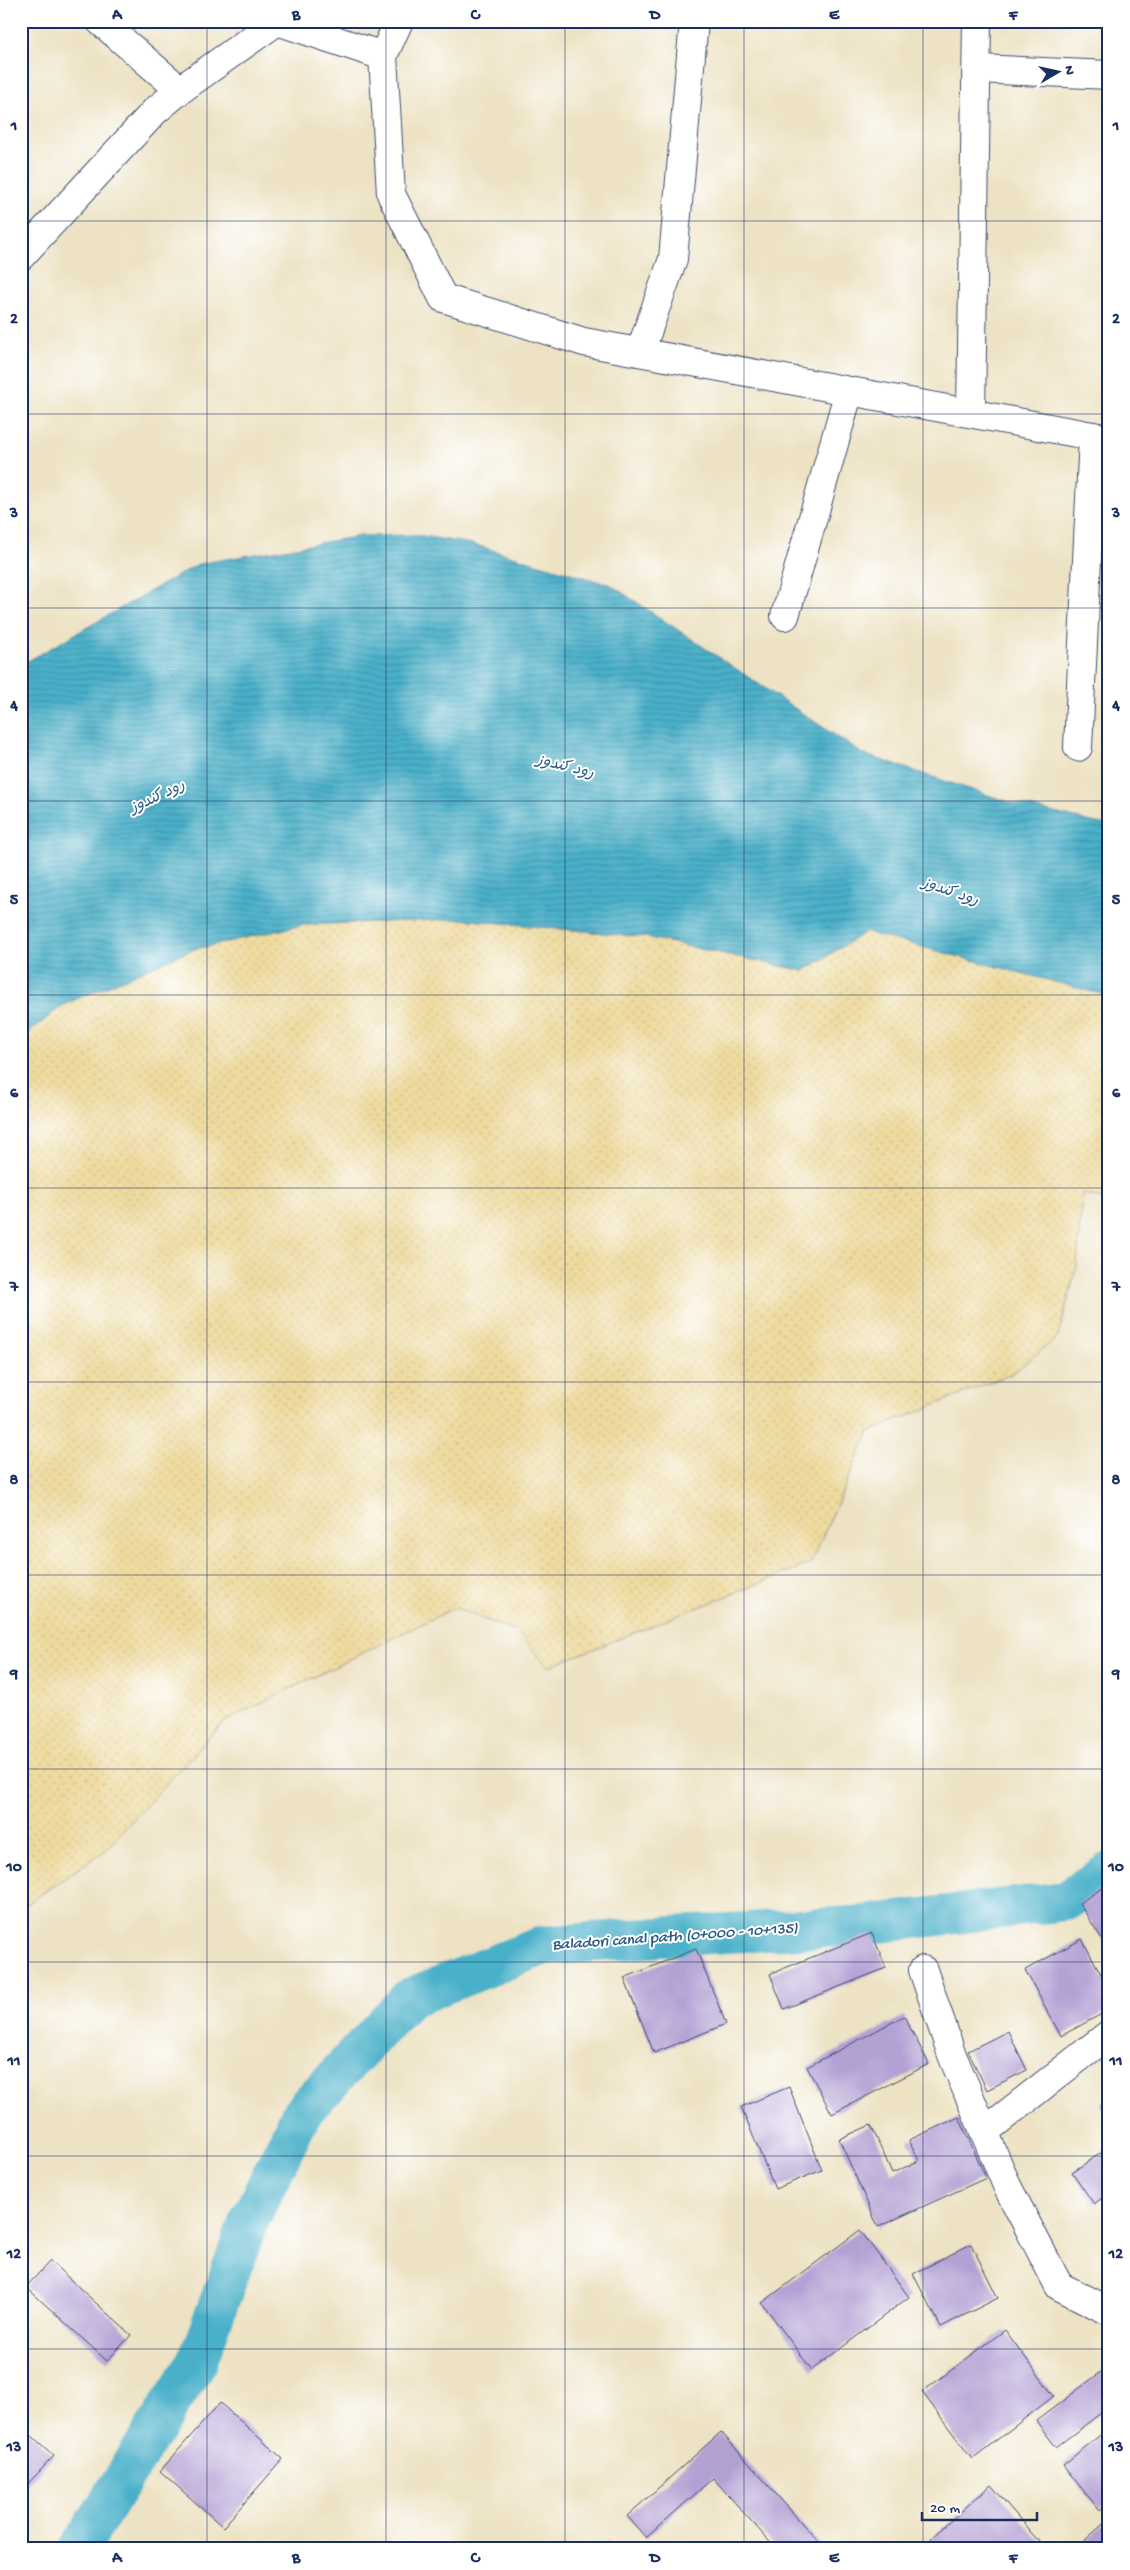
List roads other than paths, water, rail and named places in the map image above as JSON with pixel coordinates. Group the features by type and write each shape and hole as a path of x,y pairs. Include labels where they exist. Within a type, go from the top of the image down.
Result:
{"street":[{"path":"100,21 180,90"},
{"path":"21,256 155,112 180,90 277,21 382,56"},
{"path":"399,21 382,56 391,194 443,298 584,342 1101,438 1078,747"},
{"path":"640,352 673,259 694,21"},
{"path":"971,413 978,21"},
{"path":"977,69 1109,75"},
{"path":"785,616 849,391"},
{"path":"923,1970 952,2055 1008,2188 1060,2286 1109,2311"},
{"path":"984,2132 1109,2034"}],"water":[{"name":"رود کندوز","path":"416,535 472,544 611,585 863,754 1012,803 1109,826 1109,996 865,932 804,971 645,937 460,919 302,925 191,950 65,1004 21,1038 21,665 198,564 360,536"}],"waterway":[{"name":"Baladori canal path (0+000 - 10+135)","path":"79,2549 197,2362 249,2221 302,2112 409,1998 542,1946 673,1936 854,1926 1066,1901 1109,1872"}]}
